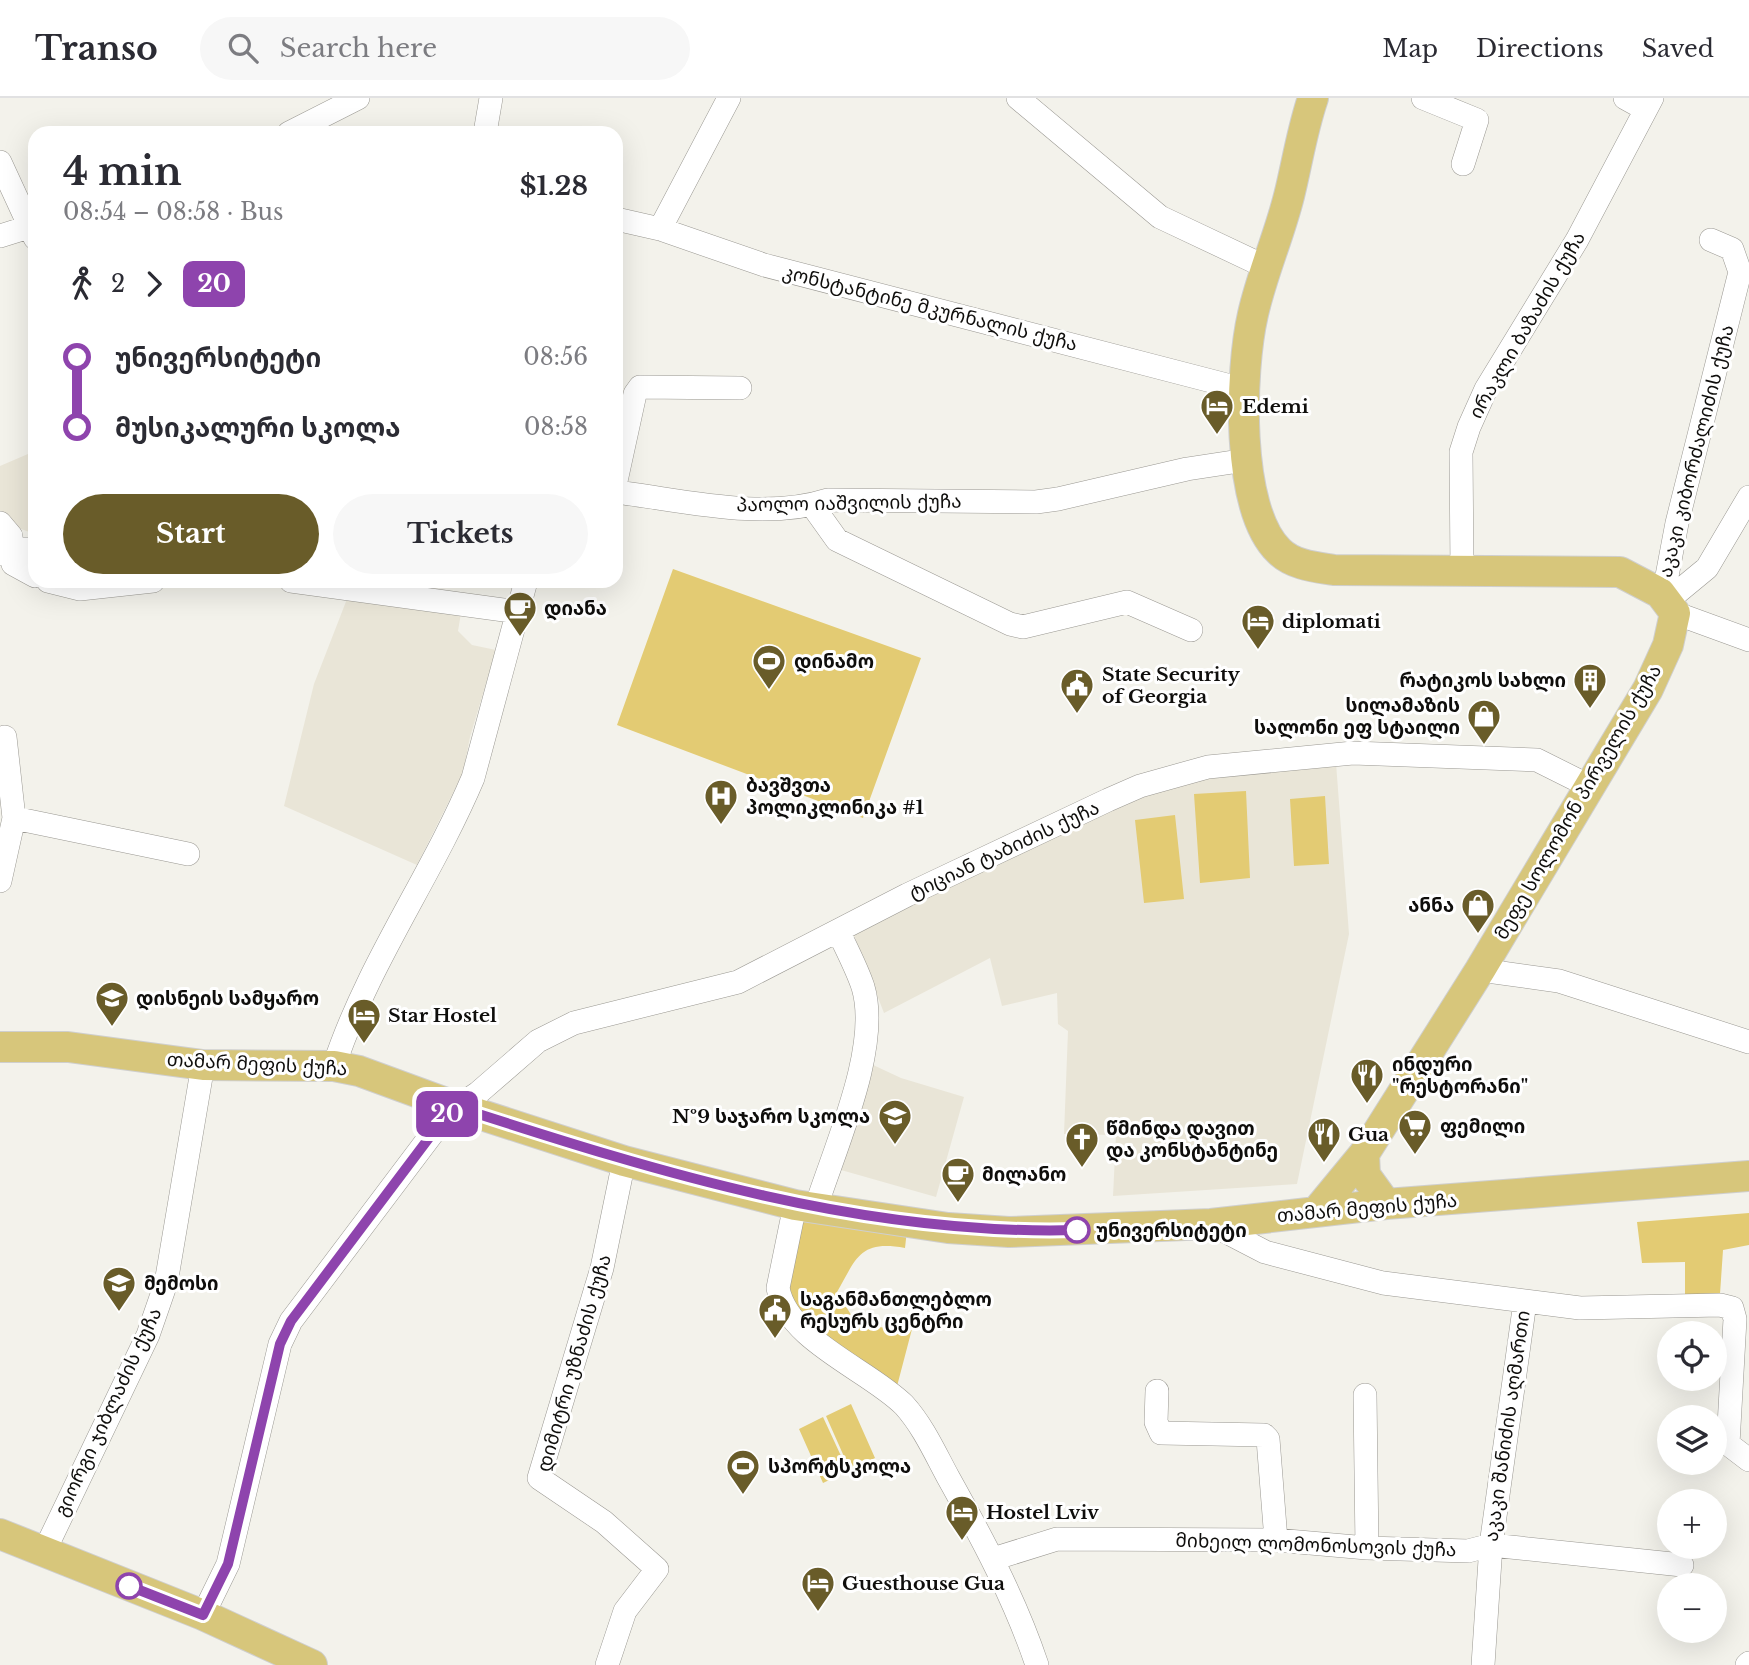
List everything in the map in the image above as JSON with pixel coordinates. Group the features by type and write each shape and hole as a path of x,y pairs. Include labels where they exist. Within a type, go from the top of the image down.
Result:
{"main road":[{"path":"1313,98 1268,268 1253,314 1246,390 1246,460 1258,517 1279,552 1304,565 1334,570 1608,570 1632,577 1667,603"},
{"name":"მეფე სოლომონ პირველის ქუჩა","path":"1317,1211 1364,1154 1480,970 1648,688 1668,645 1667,603"},
{"name":"თამარ მეფის ქუჩა","path":"0,1047 68,1047 203,1065 334,1066 359,1071 460,1108 624,1161 806,1205 948,1228 1009,1232 1210,1224 1386,1204 1749,1176"},
{"path":"1364,1154 1365,1175 1386,1204"},
{"path":"0,1534 203,1615 312,1665"}],"street":[{"path":"303,126 358,98"},
{"path":"486,126 491,98"},
{"path":"660,229 729,98"},
{"path":"1423,98 1477,120 1463,164"},
{"name":"ირაკლი ბაზაძის ქუჩა","path":"1462,569 1461,452 1469,427 1486,388 1577,240 1641,102"},
{"path":"1032,103 1160,217 1268,268"},
{"path":"0,162 28,220"},
{"name":"კონსტანტინე მკურნალის ქუჩა","path":"623,221 660,229 764,265 1246,390"},
{"path":"0,236 28,231"},
{"name":"აკაკი კიბორძალიძის ქუჩა","path":"1667,603 1667,576 1740,272 1732,249 1711,240"},
{"path":"623,449 635,394 639,387 740,388"},
{"name":"პაოლო იაშვილის ქუჩა","path":"623,493 735,506 812,505 828,500 1058,499 1187,469 1246,460"},
{"path":"1749,497 1707,568 1667,603 1749,640"},
{"path":"812,505 837,540 1010,624 1023,627 1127,602 1191,630"},
{"path":"0,523 11,536 6,551 13,564 28,572"},
{"path":"6,551 28,549"},
{"path":"401,588 432,590 519,612"},
{"path":"334,1066 346,1028 373,969 460,809 473,778 524,588"},
{"path":"0,881 14,818 5,737"},
{"name":"ტიციან ტაბიძის ქუჩა","path":"203,1615 228,1564 280,1344 291,1321 447,1114 460,1108 538,1041 573,1023 738,982 839,933 908,895 1108,800 1140,786 1208,767 1353,754 1537,760 1589,786"},
{"path":"14,818 187,855"},
{"path":"839,933 863,988 868,1035 855,1088 806,1205 778,1288 780,1302 787,1313 818,1342 892,1394 917,1421 993,1559 1037,1665"},
{"path":"1480,970 1559,981 1749,1042"},
{"name":"გიორგი ჯიბლაძის ქუჩა","path":"44,1552 148,1335 166,1283 203,1065"},
{"name":"დიმიტრი უზნაძის ქუჩა","path":"607,1665 625,1611 657,1569 604,1522 539,1478 602,1268 624,1161"},
{"name":"აკაკი შანიძის აღმართი","path":"1210,1224 1265,1252 1370,1280 1525,1302 1491,1545 1483,1665"},
{"path":"1525,1302 1580,1308 1720,1305 1731,1308 1735,1319 1728,1444 1749,1461"},
{"path":"1157,1391 1156,1422 1161,1433 1264,1435 1268,1439 1276,1540"},
{"path":"1365,1395 1367,1548"},
{"name":"მიხეილ ლომონოსოვის ქუჩა","path":"993,1559 1057,1539 1276,1540 1367,1548 1468,1551 1491,1545 1682,1565"}],"shaded area":[{"path":"28,454 28,532 7,524 0,514 0,466"},
{"name":"დინამო","path":"673,569 921,658 863,818 617,725"},
{"path":"347,599 461,613 458,631 472,645 496,650 470,737 463,773 417,865 284,806 314,684"},
{"path":"1336,763 1349,934 1297,1184 1113,1196 1116,1135 1064,1134 1068,1031 1058,1024 1057,993 1002,1006 990,958 884,1013 853,933 1163,783"},
{"path":"1246,791 1250,878 1200,883 1194,794"},
{"path":"1325,796 1329,864 1294,866 1290,799"},
{"path":"1175,815 1184,899 1144,903 1135,820"},
{"name":"№9 საჯარო სკოლა","path":"871,1064 901,1078 964,1097 936,1197 834,1168"},
{"path":"805,1212 907,1230 905,1248 890,1246 869,1249 855,1261 837,1292 858,1326 912,1329 896,1390 809,1328 784,1286"},
{"path":"1749,1213 1749,1245 1723,1250 1720,1294 1685,1294 1685,1262 1642,1263 1637,1222"},
{"path":"851,1404 875,1458 850,1470 826,1416"},
{"path":"823,1417 848,1471 823,1483 799,1429"}],"bus line":[{"name":"20","path":"129,1586 203,1615 228,1564 280,1344 291,1321 347,1251 447,1114 460,1108 624,1161 795,1205 816,1206 948,1228 1009,1232 1077,1230"}],"place":[{"name":"Edemi","path":"1217,436"},
{"name":"დიანა","path":"520,638"},
{"name":"diplomati","path":"1258,651"},
{"name":"დინამო","path":"769,691"},
{"name":"რატიკოს სახლი","path":"1590,710"},
{"name":"State Security of Georgia","path":"1077,715"},
{"name":"სილამაზის სალონი ეფ სტაილი","path":"1484,746"},
{"name":"ბავშვთა პოლიკლინიკა #1","path":"721,826"},
{"name":"ანნა","path":"1478,935"},
{"name":"დისნეის სამყარო","path":"112,1028"},
{"name":"Star Hostel","path":"364,1045"},
{"name":"ინდური \"რესტორანი\"","path":"1367,1105"},
{"name":"№9 საჯარო სკოლა","path":"895,1146"},
{"name":"ფემილი","path":"1415,1156"},
{"name":"Gua","path":"1324,1164"},
{"name":"წმინდა დავით და კონსტანტინე","path":"1082,1169"},
{"name":"მილანო","path":"958,1204"},
{"name":"უნივერსიტეტი","path":"1077,1230"},
{"name":"მემოსი","path":"119,1313"},
{"name":"საგანმანთლებლო რესურს ცენტრი","path":"775,1340"},
{"name":"სპორტსკოლა","path":"743,1496"},
{"name":"Hostel Lviv","path":"962,1542"},
{"name":"Guesthouse Gua","path":"818,1613"}]}
